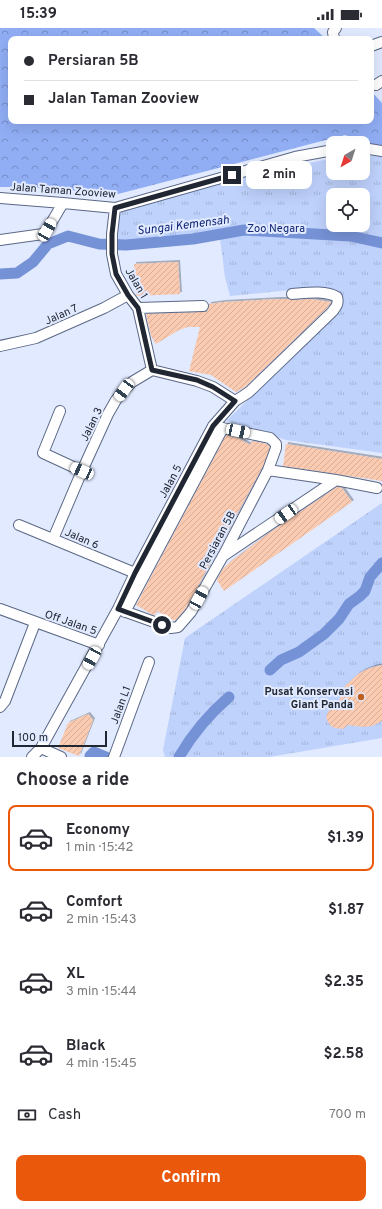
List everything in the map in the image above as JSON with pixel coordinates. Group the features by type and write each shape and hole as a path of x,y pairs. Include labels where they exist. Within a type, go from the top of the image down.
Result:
{"street":[{"path":"370,149 382,151"},
{"name":"Jalan Taman Zooview","path":"0,198 115,208 295,157 326,151"},
{"path":"0,240 43,234 63,203"},
{"name":"Jalan 1","path":"115,208 112,234 112,254 116,274 128,295 138,308 152,370"},
{"name":"Jalan 5","path":"122,611 135,573 218,427 235,401 249,392 332,312 338,302 337,297 334,295 324,293 292,294"},
{"name":"Jalan 7","path":"0,346 36,338 104,308 128,295"},
{"path":"138,308 203,306"},
{"path":"152,370 197,380 213,387 235,401"},
{"name":"Jalan 3","path":"53,539 82,471 116,400 132,382 152,370"},
{"path":"60,412 44,453 82,471"},
{"name":"Jalan 5","path":"32,757 41,748 99,645 122,611 218,427"},
{"name":"Persiaran 5B","path":"122,611 171,628 178,627 191,612 268,470 276,448 276,444 270,438 218,427"},
{"path":"268,470 336,480 377,488"},
{"path":"222,556 336,480"},
{"name":"Jalan 6","path":"19,525 135,573"},
{"name":"Off Jalan 5","path":"0,609 99,645"},
{"name":"Off Jalan 5","path":"0,707 5,701 35,623"},
{"name":"Jalan L1","path":"114,757 149,662"},
{"path":"41,748 62,757"}],"green space":[{"path":"0,28 314,28 323,36 8,36 8,124 374,124 374,94 382,103 382,147 370,143 370,136 326,136 326,140 118,194 29,187 0,187"},
{"name":"Zoo Negara","path":"370,156 382,157 382,453 286,440 226,421 336,316 341,309 343,301 342,297 337,291 322,288 307,288 230,296 225,277 219,231 153,244 118,247 118,218 122,210 257,174 326,159 326,180 370,180"},
{"path":"382,503 382,738 269,757 165,757 163,750 185,638"}],"building":[{"path":"178,262 180,294 136,295 134,264"},
{"path":"279,299 311,299 331,302 327,308 245,387 236,392 211,375 189,371 200,327 188,327 179,330 156,344 151,336 146,314 207,312 209,304"},
{"path":"226,435 238,438 250,445 252,441 267,444 270,447 263,466 186,608 175,621 157,611 155,615 153,615 136,605"},
{"path":"286,444 382,459 382,481 283,466"},
{"path":"337,487 342,488 352,502 224,591 217,580 222,570 230,562 269,533"},
{"name":"Pusat Konservasi Giant Panda","path":"382,665 382,721 372,726 363,727 348,725 343,729 331,726 326,717 328,712 339,703 345,686 358,674 365,670"},
{"path":"88,714 93,720 79,756 58,748 68,723"}],"waterway":[{"name":"Sungai Kemensah","path":"0,274 17,273 33,262 48,244 68,236 99,244 126,245 193,239 244,230 350,236 382,243"},
{"path":"270,670 281,660 299,652 324,634 339,619 349,604 365,591 370,577 382,563"},
{"path":"179,757 201,725 229,697"},
{"path":"90,756 94,752 106,757"}],"place":[{"name":"Pusat Konservasi Giant Panda","path":"361,697"}],"route":[{"path":"162,625 118,609 135,573 213,426 235,401 213,387 197,380 152,370 138,308 128,295 116,274 112,254 112,234 115,208 232,175"}]}
